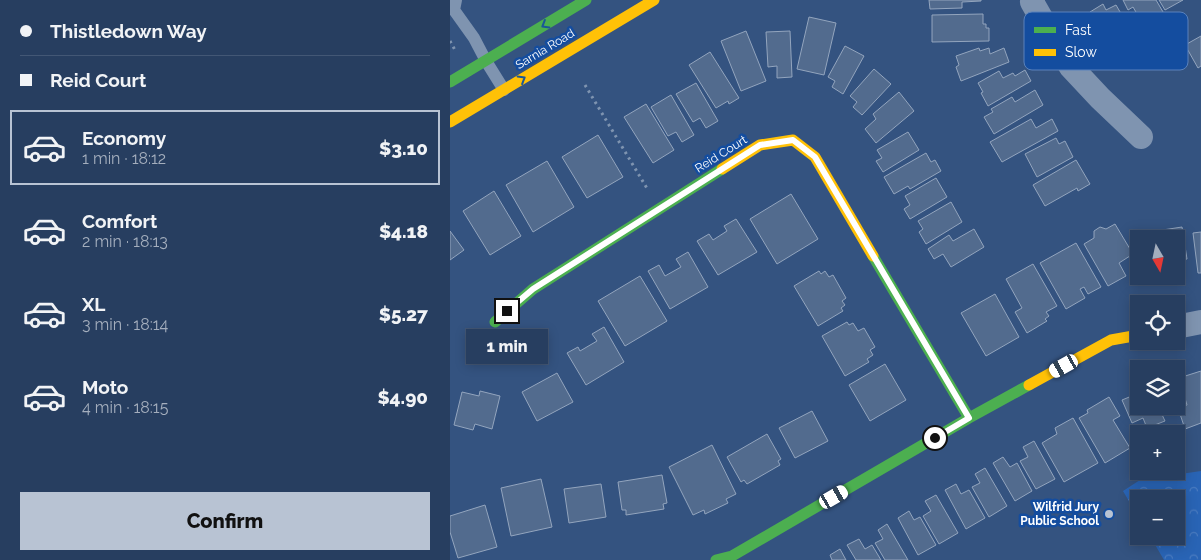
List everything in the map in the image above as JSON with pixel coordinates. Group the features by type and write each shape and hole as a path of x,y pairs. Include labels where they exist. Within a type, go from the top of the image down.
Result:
{"street":[{"name":"Sarnia Road","path":"450,82 586,0"},
{"name":"Sarnia Road","path":"450,122 654,0"},
{"path":"1033,0 1032,2 1038,12"},
{"path":"1074,70 1141,137"},
{"name":"Reid Court","path":"495,322 533,289 760,145 793,140 815,157 969,418"},
{"path":"1185,325 1201,322"},
{"path":"716,560 732,556 969,418 1111,340 1130,337"}],"lane":[{"path":"456,0 454,10 474,38 504,90"}],"path":[{"path":"450,41 455,50"},
{"path":"585,85 648,191"}],"green space":[{"path":"1201,471 1201,560 1164,560 1155,545 1185,545 1185,490 1130,490 1130,503 1123,491 1140,480 1185,480 1185,473"}],"building":[{"path":"929,0 981,1 962,2 962,8 930,9"},
{"path":"1123,0 1156,0 1163,12 1136,12 1133,7 1128,10"},
{"path":"1159,0 1183,0 1165,10"},
{"path":"1103,4 1106,10 1116,5 1120,12 1090,12"},
{"path":"983,14 983,24 986,24 986,28 989,28 989,41 932,42 932,15"},
{"path":"809,17 836,23 824,75 797,69"},
{"path":"746,31 766,81 741,91 721,41"},
{"path":"790,31 792,77 777,78 777,66 768,67 766,32"},
{"path":"1201,36 1201,66 1198,68 1188,50 1188,43"},
{"path":"845,46 864,56 843,94 832,87 835,81 828,77"},
{"path":"979,48 980,51 989,48 990,54 1004,48 1009,62 961,81 956,67 959,65 956,56"},
{"path":"710,52 739,98 729,104 728,101 716,108 689,65"},
{"path":"874,69 891,84 862,115 853,107 857,102 850,96"},
{"path":"1025,70 1031,81 988,106 978,83 999,71 1003,78 1013,73 1015,76"},
{"path":"696,83 718,121 706,128 700,118 693,122 676,94"},
{"path":"1035,90 1043,105 994,134 984,117 993,112 991,109 1012,97 1015,102"},
{"path":"899,92 914,111 876,143 865,129 876,119 873,114"},
{"path":"671,95 694,135 682,142 676,132 668,136 651,107"},
{"path":"646,104 674,150 653,163 624,117"},
{"path":"1031,119 1036,128 1052,119 1058,131 1002,162 990,142"},
{"path":"908,132 919,150 883,172 876,161 882,158 877,150"},
{"path":"598,135 623,177 587,198 562,157"},
{"path":"1056,138 1059,144 1065,141 1073,157 1037,177 1025,154"},
{"path":"926,153 931,162 935,160 941,171 910,189 908,186 894,194 884,177"},
{"path":"1076,160 1090,184 1078,191 1077,188 1045,206 1033,185"},
{"path":"547,161 574,207 533,232 506,185"},
{"path":"936,178 947,197 910,219 904,209 910,205 905,196"},
{"path":"494,191 521,236 490,255 463,211"},
{"path":"791,194 818,239 777,264 750,219"},
{"path":"951,202 962,222 926,244 919,232 923,229 918,221"},
{"path":"736,219 757,252 718,275 697,241 709,234 713,240 727,231 724,226"},
{"path":"1115,224 1130,249 1130,256 1119,263 1126,276 1108,286 1084,244 1094,238 1094,231 1100,227 1106,229"},
{"path":"1182,227 1182,230 1162,230"},
{"path":"974,229 984,247 951,267 943,254 934,259 928,249 949,235 953,241"},
{"path":"450,231 464,250 450,260"},
{"path":"1201,232 1201,273 1198,273 1193,233"},
{"path":"1076,243 1101,287 1088,294 1084,287 1080,289 1085,298 1066,309 1040,263"},
{"path":"688,252 708,287 670,309 648,271 659,265 665,276 681,267 676,259"},
{"path":"1033,264 1057,306 1046,312 1049,316 1045,319 1047,321 1027,333 1015,312 1022,308 1006,279"},
{"path":"819,271 821,274 825,271 829,277 833,275 846,298 842,301 845,305 841,308 843,311 818,326 794,286"},
{"path":"640,276 667,321 625,346 598,301"},
{"path":"995,294 1019,337 986,356 961,313"},
{"path":"847,322 849,325 853,323 858,331 864,328 875,347 870,350 873,355 867,359 869,362 845,376 822,336"},
{"path":"604,327 624,362 586,385 567,353 578,347 580,351 597,341 592,334"},
{"path":"885,364 906,400 870,421 849,385"},
{"path":"1201,371 1201,423 1185,429 1180,415 1185,415 1185,406 1187,405 1185,398 1185,376"},
{"path":"557,373 573,402 537,421 522,392"},
{"path":"480,391 500,396 492,429 475,424 473,430 454,425 462,392 479,396"},
{"path":"1109,397 1120,416 1113,420 1130,448 1105,463 1079,418 1088,413 1087,410"},
{"path":"1130,397 1130,415 1162,415 1165,421 1155,425 1146,425 1143,418 1132,423 1122,400"},
{"path":"812,411 828,441 795,458 779,428"},
{"path":"1073,418 1098,463 1064,482 1042,443 1057,434 1055,428"},
{"path":"767,434 781,459 778,461 780,465 747,484 744,480 741,482 727,457"},
{"path":"1034,441 1055,479 1036,489 1020,461 1028,457 1023,447"},
{"path":"712,445 736,494 726,499 728,503 705,514 704,510 693,515 669,467"},
{"path":"1003,457 1010,467 1017,463 1032,491 1015,501 993,463"},
{"path":"985,468 1007,506 989,517 972,487 980,483 975,474"},
{"path":"662,475 667,503 663,504 664,509 626,515 626,510 622,510 618,482"},
{"path":"541,479 552,527 511,536 501,488"},
{"path":"601,484 606,517 569,523 564,489"},
{"path":"956,484 961,494 969,490 985,518 966,529 945,490"},
{"path":"936,495 958,533 939,544 923,516 931,511 925,501"},
{"path":"485,505 497,547 458,558 450,532 450,516"},
{"path":"909,511 914,520 920,517 936,545 918,555 898,518"},
{"path":"887,524 908,560 885,560 875,543 883,539 878,530"},
{"path":"859,539 865,549 872,545 881,560 856,560 847,545"},
{"path":"840,549 846,560 832,560 830,555"}],"traffic: fast":[{"path":"450,82 586,0"},
{"path":"495,322 533,289 722,169"},
{"path":"873,256 969,418"},
{"path":"716,560 732,556 1029,385"}],"traffic: slow":[{"path":"450,122 654,0"},
{"path":"722,169 760,145 793,140 815,157 873,256"},
{"path":"1029,385 1111,340 1130,337"}],"place":[{"name":"Wilfrid Jury Public School","path":"1109,514"}],"route":[{"path":"507,311 533,289 760,145 793,140 815,157 969,418 935,438"}]}
